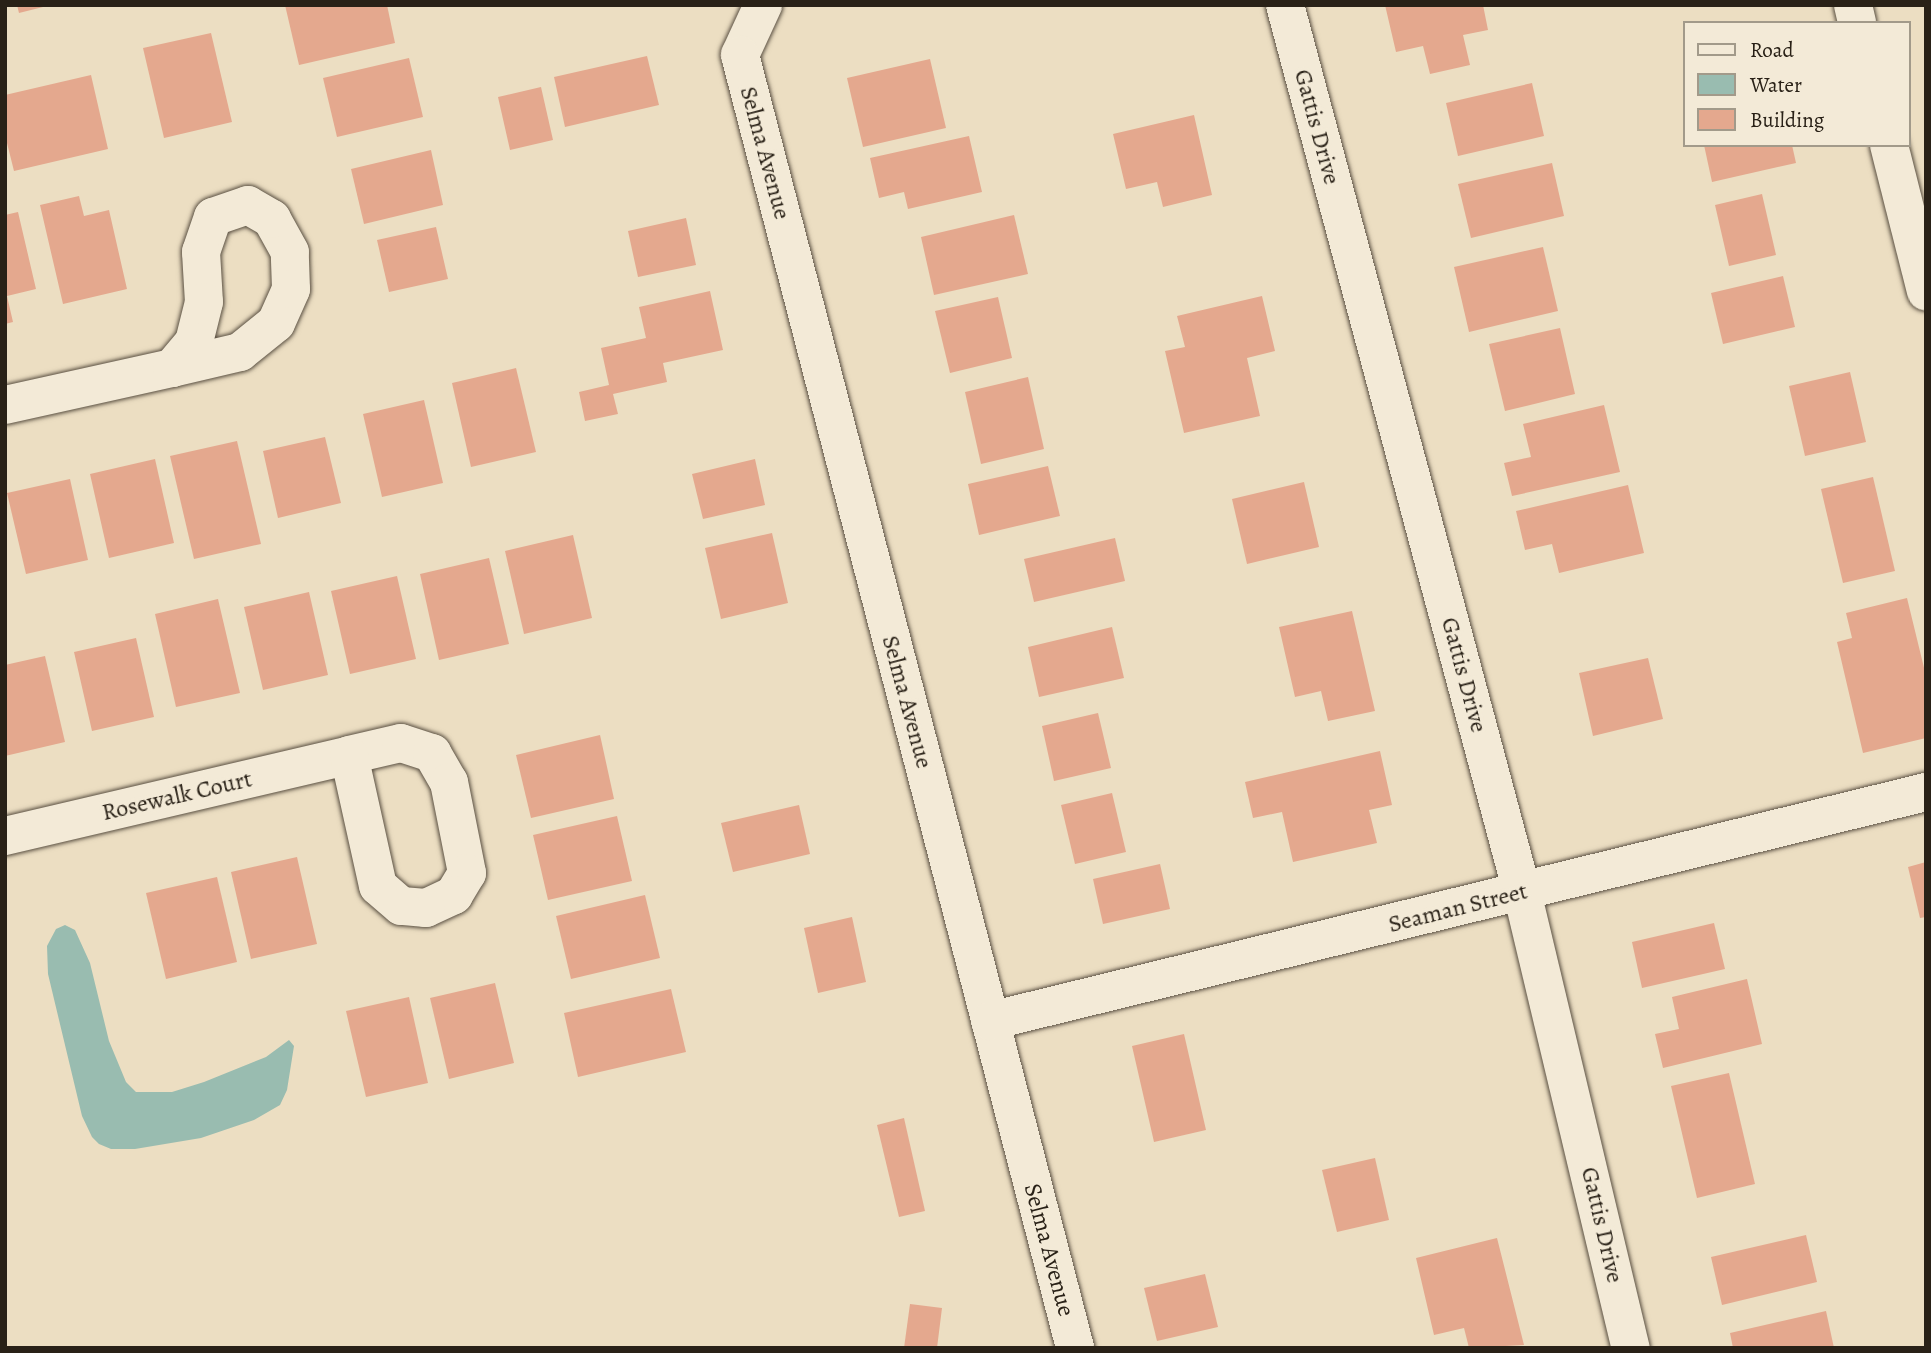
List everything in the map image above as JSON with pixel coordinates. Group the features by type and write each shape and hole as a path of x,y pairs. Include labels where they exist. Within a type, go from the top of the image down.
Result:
{"street":[{"name":"Selma Avenue","path":"763,5 740,55 1075,1348"},
{"name":"Gattis Drive","path":"1285,5 1522,892 1631,1348"},
{"path":"1890,147 1926,291"},
{"path":"5,405 172,368"},
{"name":"Rosewalk Court","path":"5,836 349,755"},
{"name":"Seaman Street","path":"990,1021 1926,792"}],"water":[{"path":"65,925 75,930 90,963 109,1041 126,1082 136,1092 172,1092 204,1082 266,1057 289,1040 294,1046 287,1090 280,1105 254,1120 201,1138 135,1149 111,1149 99,1144 92,1137 82,1116 48,974 47,946 56,929"}],"building":[{"path":"17,5 47,5 47,6 19,13"},
{"path":"285,5 387,5 395,43 299,65"},
{"path":"1385,5 1483,5 1488,30 1463,35 1470,65 1430,74 1423,46 1396,52"},
{"path":"211,33 232,122 164,138 143,48"},
{"path":"647,56 659,105 565,127 554,77"},
{"path":"409,58 423,117 337,137 323,78"},
{"path":"930,59 946,128 863,147 847,78"},
{"path":"91,75 108,149 14,171 5,135 5,95"},
{"path":"1532,83 1544,136 1458,156 1446,103"},
{"path":"541,87 553,140 510,150 498,97"},
{"path":"1194,115 1212,195 1163,207 1157,182 1126,189 1113,134"},
{"path":"969,136 982,192 908,209 904,192 879,198 870,158"},
{"path":"1704,147 1792,147 1796,163 1712,182"},
{"path":"431,150 443,205 364,224 351,169"},
{"path":"1552,163 1564,216 1471,238 1458,184"},
{"path":"1762,194 1776,255 1729,266 1715,205"},
{"path":"79,196 84,216 109,210 127,289 63,304 40,205"},
{"path":"18,212 36,289 7,296 13,322 5,324 5,215"},
{"path":"1014,215 1028,274 934,295 921,237"},
{"path":"686,218 696,265 638,277 628,231"},
{"path":"436,227 448,279 389,292 377,240"},
{"path":"1543,247 1558,311 1469,332 1454,267"},
{"path":"1783,276 1795,327 1723,344 1711,293"},
{"path":"710,291 723,350 663,363 667,382 613,394 618,414 585,421 579,392 609,385 601,348 646,338 639,307"},
{"path":"1262,296 1275,351 1247,358 1260,416 1184,433 1165,351 1185,347 1177,316"},
{"path":"998,297 1012,358 950,373 935,311"},
{"path":"1560,328 1575,394 1505,411 1489,344"},
{"path":"516,368 536,452 471,467 452,383"},
{"path":"1850,372 1866,442 1805,456 1789,386"},
{"path":"1028,377 1044,449 981,464 965,392"},
{"path":"424,400 443,483 382,497 363,414"},
{"path":"1604,405 1620,472 1512,496 1504,463 1531,457 1523,424"},
{"path":"325,437 341,503 278,518 263,451"},
{"path":"237,441 261,544 194,559 170,456"},
{"path":"155,459 174,543 109,558 90,474"},
{"path":"755,459 765,505 703,519 692,474"},
{"path":"1048,466 1060,516 979,535 968,484"},
{"path":"1873,477 1895,571 1843,583 1821,489"},
{"path":"70,479 88,560 26,574 7,493"},
{"path":"1304,482 1319,547 1247,564 1232,499"},
{"path":"1628,485 1644,553 1559,573 1552,544 1525,550 1516,511"},
{"path":"772,533 788,603 721,619 705,548"},
{"path":"573,535 592,618 524,634 505,551"},
{"path":"1115,538 1125,581 1034,602 1024,559"},
{"path":"489,558 509,644 439,660 420,574"},
{"path":"397,576 416,659 350,674 331,591"},
{"path":"309,592 328,675 263,690 244,607"},
{"path":"1907,598 1926,676 1926,738 1863,753 1837,642 1852,638 1846,613"},
{"path":"218,599 240,693 176,707 155,614"},
{"path":"1352,611 1375,711 1328,721 1321,691 1295,697 1279,627"},
{"path":"1112,627 1124,678 1039,697 1028,647"},
{"path":"136,638 154,717 92,731 74,652"},
{"path":"45,656 65,742 5,756 5,665"},
{"path":"1648,658 1663,719 1593,736 1579,673"},
{"path":"1098,713 1111,768 1054,781 1042,726"},
{"path":"600,735 614,799 531,818 516,755"},
{"path":"1380,751 1392,805 1369,810 1377,843 1293,862 1282,812 1253,818 1245,782"},
{"path":"1112,793 1126,852 1075,864 1061,805"},
{"path":"799,805 810,854 733,872 721,823"},
{"path":"617,816 632,881 548,900 533,835"},
{"path":"297,857 317,944 251,959 231,872"},
{"path":"1926,862 1926,917 1920,918 1908,867"},
{"path":"1160,864 1170,909 1103,924 1093,879"},
{"path":"217,877 237,962 166,979 146,893"},
{"path":"645,895 660,958 571,979 556,916"},
{"path":"852,917 866,982 818,993 804,928"},
{"path":"1714,923 1725,969 1642,988 1632,942"},
{"path":"1747,979 1762,1044 1663,1068 1655,1034 1679,1029 1672,997"},
{"path":"495,983 514,1063 449,1079 430,998"},
{"path":"671,989 686,1052 578,1077 564,1013"},
{"path":"409,997 428,1083 366,1097 346,1011"},
{"path":"1184,1034 1206,1130 1154,1142 1132,1046"},
{"path":"1729,1073 1755,1184 1697,1198 1671,1086"},
{"path":"904,1118 925,1211 899,1217 877,1125"},
{"path":"1375,1158 1389,1220 1337,1232 1322,1170"},
{"path":"1806,1235 1817,1282 1722,1305 1711,1257"},
{"path":"1497,1238 1524,1345 1469,1348 1464,1328 1434,1335 1416,1258"},
{"path":"1205,1274 1218,1327 1157,1341 1144,1288"},
{"path":"910,1304 942,1308 937,1348 904,1348"},
{"path":"1826,1311 1834,1348 1733,1348 1730,1333"}]}
